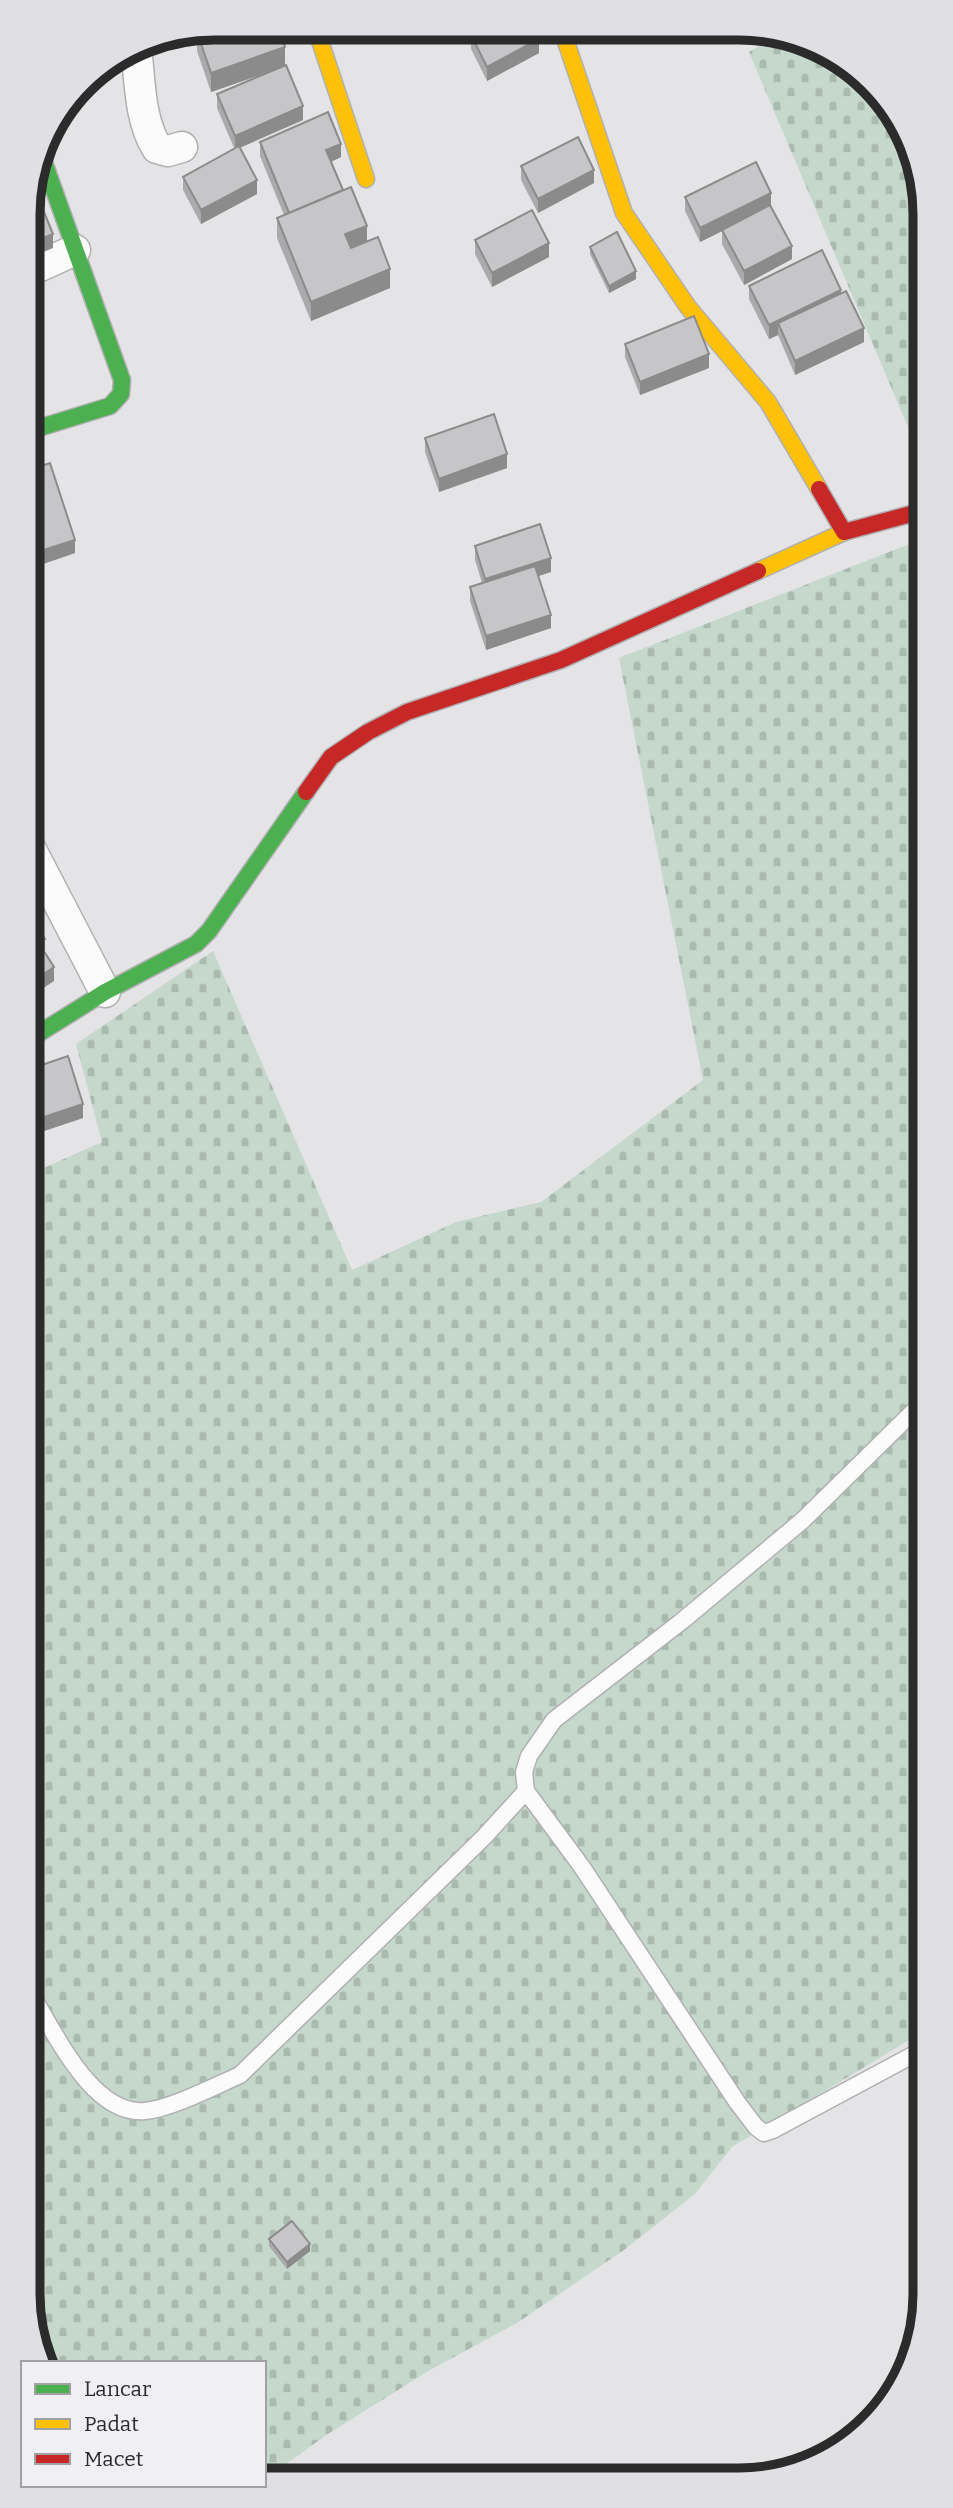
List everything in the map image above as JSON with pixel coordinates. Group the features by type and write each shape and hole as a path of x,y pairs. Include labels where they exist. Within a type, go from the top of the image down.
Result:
{"street":[{"path":"320,40 366,179"},
{"path":"565,40 624,213 688,307 768,402 844,532"},
{"path":"137,58 145,120 151,138 157,148 168,151 182,147"},
{"path":"41,428 110,406 121,394 122,380 46,169"},
{"path":"41,266 75,250"},
{"path":"41,1032 105,992 196,944 209,931 331,757 368,732 407,712 561,660 844,532 913,513"},
{"path":"41,868 105,992"}],"lane":[{"path":"912,1412 803,1520 682,1620 554,1720 529,1756 524,1772 526,1790 582,1867 737,2102 764,2133 912,2055"},
{"path":"40,2009 85,2081 107,2101 127,2111 146,2111 193,2096 240,2075 484,1837 526,1790"}],"green space":[{"path":"765,43 794,50 826,64 862,91 895,138 909,181 913,215 913,439 749,52"},
{"path":"913,543 912,2038 732,2147 695,2194 624,2250 517,2323 430,2370 328,2434 280,2468 266,2468 266,2361 55,2361 42,2316 41,1169 102,1142 76,1044 213,951 352,1270 456,1222 541,1202 703,1080 619,658"}],"building":[{"path":"283,40 285,47 211,73 200,41"},
{"path":"474,40 537,40 487,67"},
{"path":"286,65 303,106 235,136 217,94"},
{"path":"328,112 341,144 326,150 343,190 289,213 260,142"},
{"path":"578,137 594,170 538,199 521,166"},
{"path":"239,146 257,180 201,210 183,177"},
{"path":"756,162 771,193 700,228 685,197"},
{"path":"351,187 367,226 345,234 351,248 378,237 390,269 311,302 277,218"},
{"path":"41,205 53,234 41,239"},
{"path":"770,205 792,246 744,271 722,230"},
{"path":"532,210 549,243 492,273 475,240"},
{"path":"617,232 636,271 609,286 590,247"},
{"path":"822,250 841,290 769,325 749,286"},
{"path":"846,291 864,328 795,361 778,323"},
{"path":"694,316 709,354 640,382 625,344"},
{"path":"494,414 507,454 439,479 425,438"},
{"path":"50,463 75,540 41,551 41,466"},
{"path":"540,524 551,558 485,579 475,546"},
{"path":"535,566 551,615 486,636 470,587"},
{"path":"41,946 54,967 41,976"},
{"path":"68,1056 83,1104 41,1118 41,1065"},
{"path":"292,2221 310,2244 287,2262 269,2239"}],"traffic: fast":[{"path":"41,427 110,406 121,394 122,380 46,169"},
{"path":"41,1032 105,992 196,944 209,931 306,792"}],"traffic: slow":[{"path":"320,40 366,179"},
{"path":"565,40 624,213 688,307 768,402 819,489"},
{"path":"758,571 844,532"}],"traffic: jam":[{"path":"819,489 844,532 913,513"},
{"path":"306,792 331,757 368,732 407,712 561,660 758,571"}]}
